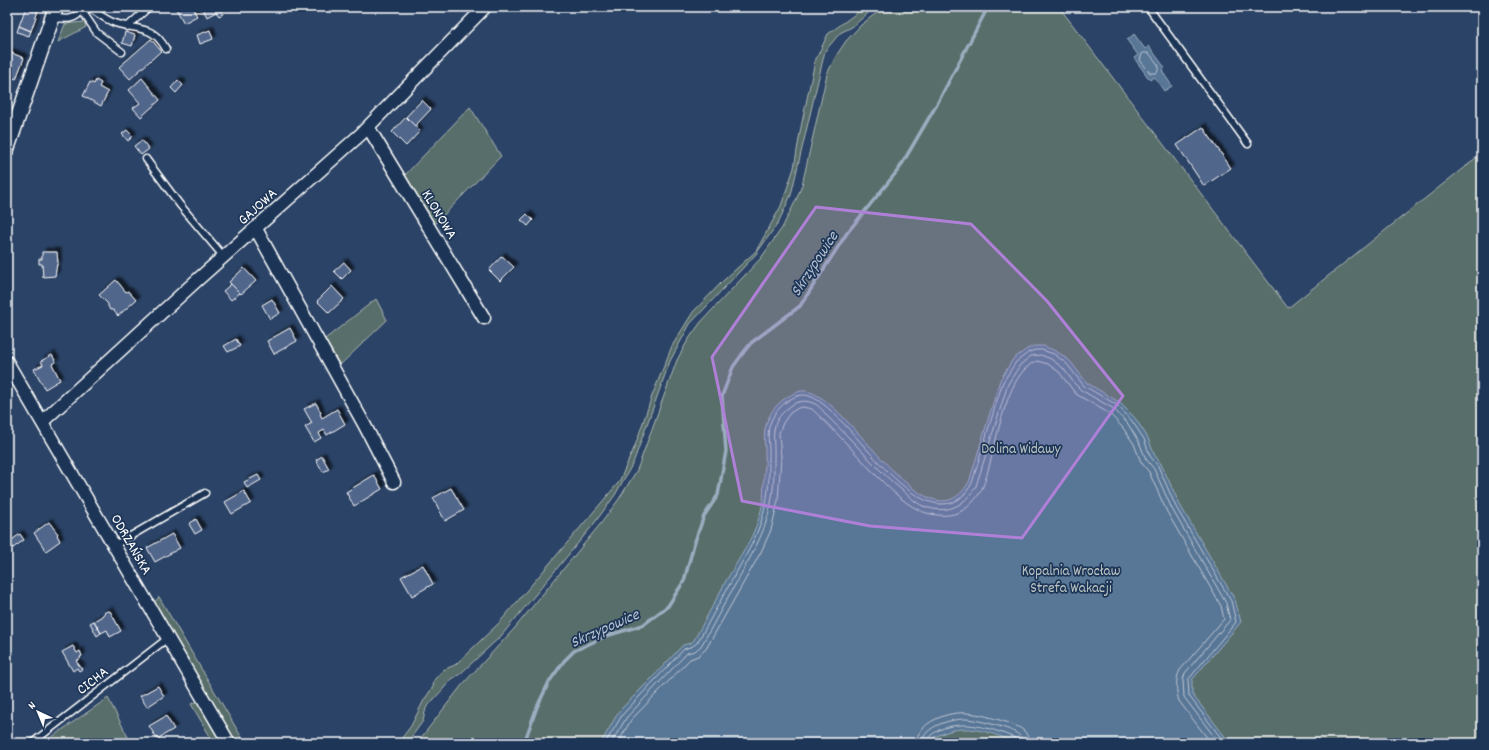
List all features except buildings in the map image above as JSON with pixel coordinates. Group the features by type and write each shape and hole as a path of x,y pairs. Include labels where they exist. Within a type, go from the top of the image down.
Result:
{"street":[{"name":"GAJOWA","path":"42,422 368,127 485,7"},
{"path":"7,148 54,12"},
{"name":"KLONOWA","path":"368,127 484,318"},
{"path":"256,229 364,424 394,482"},
{"name":"ODRZAŃSKA","path":"7,362 229,743"}],"lane":[{"path":"88,7 113,22 146,30 155,34 161,40 166,49"},
{"path":"128,26 149,7"},
{"path":"1148,7 1248,144"},
{"path":"54,12 64,20 74,18 83,9 97,33 122,52"},
{"path":"146,159 180,204 224,257"},
{"path":"115,545 205,494"},
{"name":"CICHA","path":"32,743 168,638"}],"highlighted area":[{"path":"816,207 971,224 1047,301 1123,396 1022,538 870,526 742,501 712,357"}],"green space":[{"path":"865,7 875,7 852,27 840,33 825,51 791,195 778,223 756,254 690,324 670,361 633,463 615,495 593,525 501,636 460,674 452,679 426,708 423,721 407,743 398,743 411,726 424,700 433,687 434,680 443,670 455,665 499,623 619,482 635,446 652,396 672,346 693,312 724,280 756,251 781,206 794,168 815,61 828,34"},
{"name":"Dolina Widawy","path":"884,7 1059,7 1288,308 1482,153 1482,743 417,743 462,685 514,629 602,522 619,499 637,470 677,360 688,340 701,322 761,258 782,228 797,198 802,185 827,74 836,56 846,41 861,25"},
{"path":"84,22 86,27 58,42 65,24"},
{"path":"470,107 501,156 435,224 405,175"},
{"path":"376,299 387,320 340,365 325,339"},
{"path":"159,597 245,743 235,743 153,604"},
{"path":"108,698 131,743 43,743"},
{"path":"199,701 224,743 214,743 191,704"}],"water":[{"path":"1134,34 1145,49 1149,46 1165,68 1162,71 1172,86 1164,91 1154,77 1150,80 1134,58 1138,55 1127,40"},
{"name":"Kopalnia Wrocław Strefa Wakacji","path":"1034,346 1043,346 1056,351 1070,361 1087,383 1119,402 1135,418 1148,438 1154,454 1161,464 1180,505 1235,600 1241,622 1192,680 1192,694 1230,743 1018,743 990,733 971,729 961,729 936,736 930,743 601,743 619,711 683,645 691,643 694,640 754,532 763,500 765,427 771,413 778,404 796,392 801,391 819,396 839,413 908,484 931,498 951,499 969,482 1000,380 1013,359"}],"waterway":[{"name":"Skrzypowice","path":"524,743 537,707 549,682 564,661 574,651 606,636 643,625 668,606 684,581 694,544 704,516 718,495 726,451 722,396 733,367 751,343 800,306 847,233 899,169 937,104 988,7"}]}
